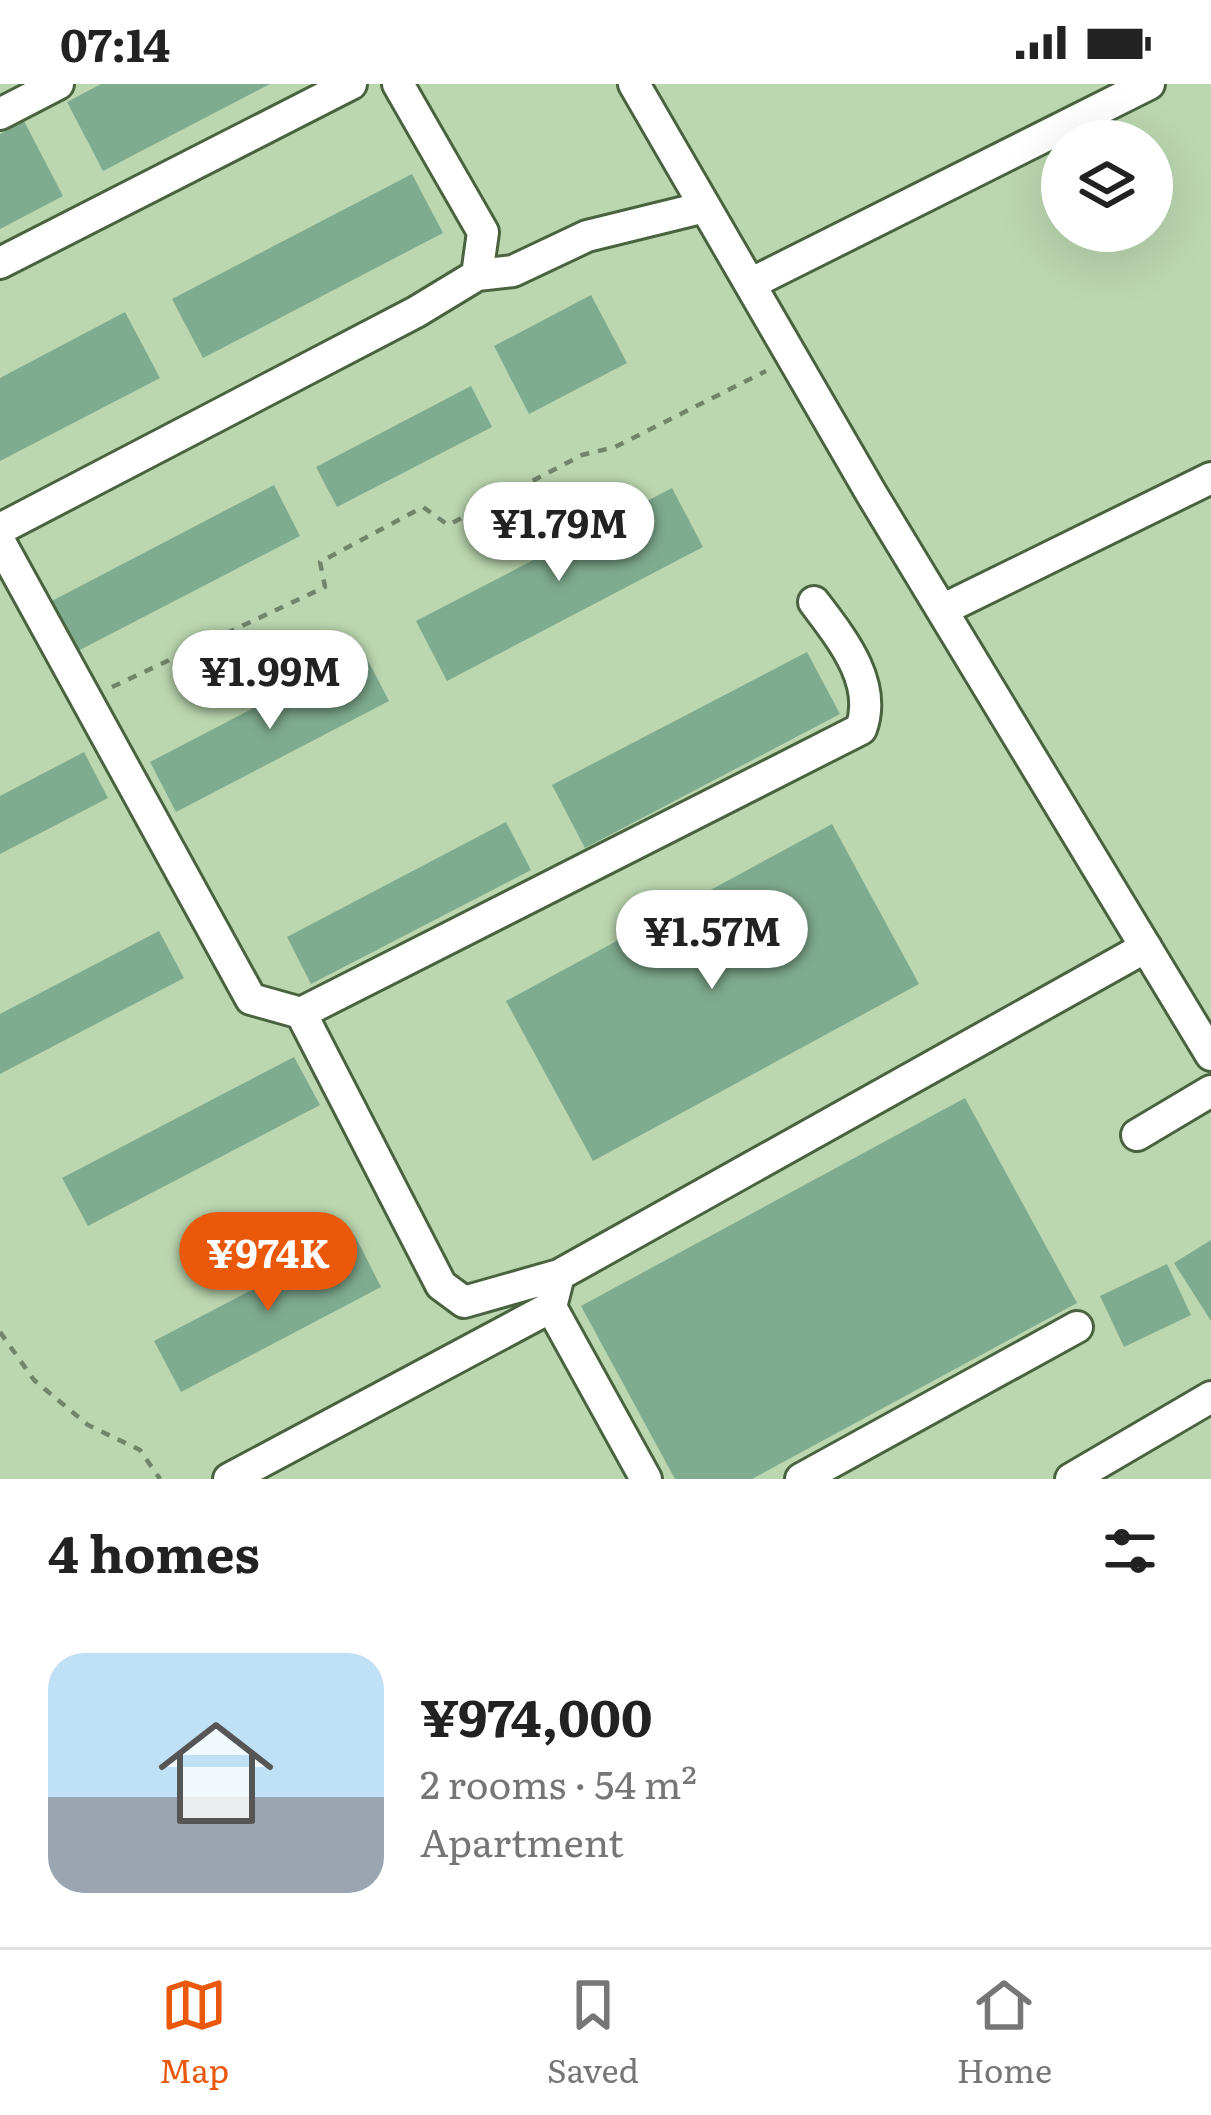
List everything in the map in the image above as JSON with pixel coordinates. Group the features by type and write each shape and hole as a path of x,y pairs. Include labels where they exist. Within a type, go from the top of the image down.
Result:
{"street":[{"path":"0,114 58,84"},
{"path":"0,262 351,84"},
{"path":"398,84 483,232 477,275"},
{"path":"634,84 942,610 1211,1055"},
{"path":"750,284 1149,84"},
{"path":"0,529 416,312 477,275 513,271 586,236 706,207"},
{"path":"942,610 1211,478"},
{"path":"0,542 251,999 301,1013 861,729 869,707 850,650 814,602"},
{"path":"301,1013 441,1286 464,1302 559,1276 1146,947"},
{"path":"1137,1135 1211,1091"},
{"path":"559,1276 551,1307 646,1479"},
{"path":"229,1479 551,1307"},
{"path":"801,1479 1077,1328"},
{"path":"1071,1479 1208,1408"}],"path":[{"path":"86,699 325,587 320,562 424,507 448,525 582,455 615,447 793,358"},
{"path":"0,1332 34,1380 88,1425 140,1450 160,1479"}],"building":[{"path":"101,84 270,84 103,171 67,102"},
{"path":"24,121 63,196 0,229 0,134"},
{"path":"412,174 443,233 203,358 172,299"},
{"path":"591,295 627,363 529,414 494,346"},
{"path":"125,312 160,378 0,461 0,378"},
{"path":"471,386 492,427 337,507 316,467"},
{"path":"274,485 300,536 74,653 48,603"},
{"path":"672,488 703,547 447,681 416,621"},
{"path":"363,651 389,701 176,812 150,762"},
{"path":"807,652 840,714 585,848 552,785"},
{"path":"84,752 108,798 0,854 0,796"},
{"path":"506,822 531,870 311,984 287,937"},
{"path":"832,824 919,984 593,1161 506,1001"},
{"path":"159,931 184,978 0,1074 0,1014"},
{"path":"294,1057 320,1105 88,1226 62,1178"},
{"path":"965,1098 1077,1303 752,1479 675,1479 581,1306"},
{"path":"355,1236 381,1287 181,1392 154,1341"},
{"path":"1211,1240 1211,1321 1174,1263"},
{"path":"1167,1264 1191,1315 1124,1347 1100,1296"}]}
